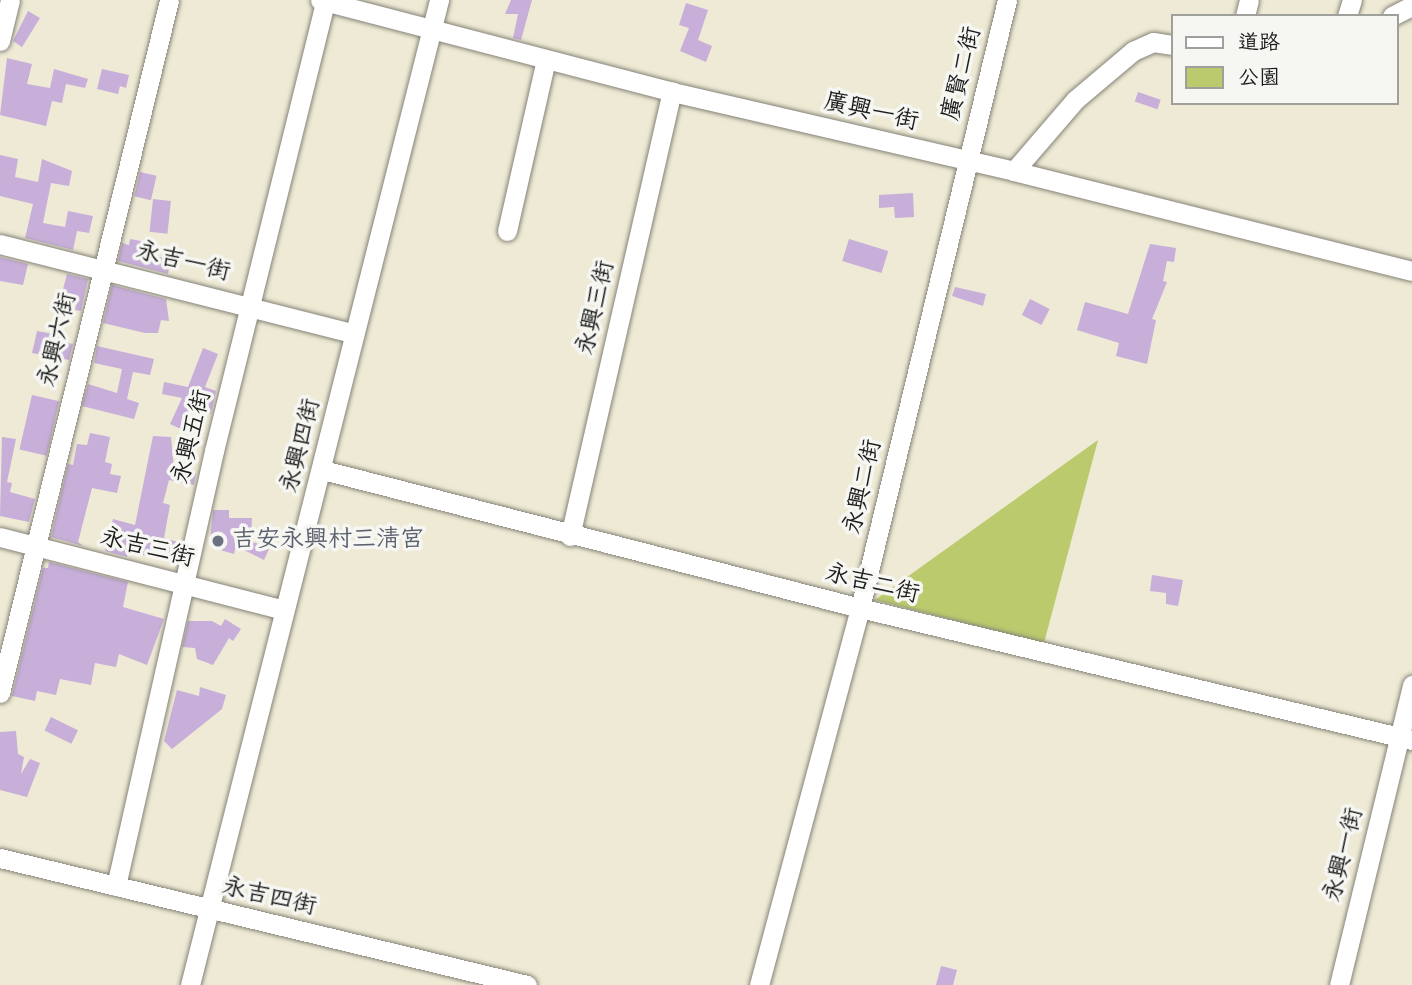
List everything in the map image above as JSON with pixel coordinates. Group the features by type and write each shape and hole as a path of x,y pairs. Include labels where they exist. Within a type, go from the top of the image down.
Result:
{"street":[{"path":"0,41 10,0"},
{"name":"永興六街","path":"0,693 101,268 169,0"},
{"name":"永興四街","path":"190,985 281,609 323,470 352,333 439,0"},
{"name":"廣賢二街","path":"967,160 1007,0"},
{"name":"廣興一街","path":"322,1 672,92 1014,171 1412,271"},
{"name":"永興五街","path":"116,886 184,584 253,307 322,1"},
{"path":"1396,14 1412,6"},
{"path":"1014,171 1075,100 1133,51 1153,42 1170,45"},
{"path":"507,231 546,60"},
{"name":"永興三街","path":"570,536 672,92"},
{"name":"永興二街","path":"759,985 860,608 967,160"},
{"name":"永吉一街","path":"0,244 352,333"},
{"name":"永吉二街","path":"323,470 570,536 1406,739"},
{"name":"永吉三街","path":"0,537 281,609"},
{"name":"永興一街","path":"1339,985 1406,739 1412,685"},
{"name":"永吉四街","path":"0,859 527,985"}],"green space":[{"path":"1098,440 1044,643 875,600"}],"building":[{"path":"511,0 532,0 521,40 513,38 518,14 505,14"},
{"path":"686,3 708,10 698,40 712,46 706,62 680,51 689,28 679,25"},
{"path":"28,11 40,18 22,47 13,41"},
{"path":"7,58 32,64 27,84 50,88 54,69 88,79 85,88 66,84 62,103 52,101 46,126 0,115"},
{"path":"102,69 129,75 126,88 120,86 118,94 97,89"},
{"path":"1138,92 1161,100 1157,109 1135,101"},
{"path":"0,155 18,159 15,177 38,182 42,159 72,171 69,186 51,183 43,223 65,227 68,211 93,216 89,233 77,231 73,250 25,238 33,204 0,196"},
{"path":"140,172 157,176 151,200 134,196"},
{"path":"913,193 914,217 895,218 894,207 879,208 879,195"},
{"path":"153,199 171,201 167,234 150,232"},
{"path":"130,239 152,243 149,255 171,259 168,274 118,261 122,243 129,245"},
{"path":"849,239 888,251 881,273 842,261"},
{"path":"1150,244 1176,248 1174,262 1167,261 1163,281 1167,282 1152,319 1156,320 1147,364 1116,356 1119,343 1077,330 1085,302 1128,314"},
{"path":"0,257 28,264 23,285 0,281"},
{"path":"67,274 88,279 81,311 75,310 77,300 61,297"},
{"path":"112,285 166,299 169,321 161,320 158,333 145,333 103,323"},
{"path":"955,287 986,294 983,306 952,296"},
{"path":"1030,299 1050,309 1041,325 1022,315"},
{"path":"37,331 65,336 63,342 73,344 69,360 32,353"},
{"path":"97,346 154,359 150,375 133,372 127,399 139,403 134,419 82,406 88,384 117,393 122,369 94,363"},
{"path":"203,348 218,354 205,387 216,391 211,414 191,406 181,429 170,424 182,398 162,394 164,382 188,387"},
{"path":"32,395 59,401 47,456 19,450"},
{"path":"90,433 110,437 105,462 112,464 110,474 121,476 117,493 92,488 78,542 83,546 51,537 68,464 73,465 77,444 87,445"},
{"path":"153,436 171,437 174,469 196,473 194,485 169,480 163,503 170,505 164,538 181,543 176,564 128,551 127,557 105,551 113,519 135,525"},
{"path":"2,437 16,439 7,482 12,483 10,492 35,499 29,522 0,516"},
{"path":"213,510 229,510 229,518 252,518 251,541 269,549 264,560 236,546 234,554 217,549 218,545 210,541"},
{"path":"49,562 128,582 123,607 164,619 147,665 119,654 116,667 95,663 91,685 60,679 56,695 37,691 35,701 12,696 43,568 48,568"},
{"path":"1152,575 1183,580 1178,606 1166,604 1166,593 1150,591"},
{"path":"225,619 241,629 233,641 229,638 213,665 197,659 195,648 182,647 188,621 212,621 221,626"},
{"path":"200,687 226,695 222,709 172,749 164,741 177,690 199,696"},
{"path":"51,717 78,730 71,744 44,730"},
{"path":"16,731 18,754 24,757 21,774 30,759 40,763 27,797 0,790 0,732"},
{"path":"941,966 957,970 953,985 936,985"}],"place":[{"name":"吉安永興村三清宮","path":"218,541"}]}
